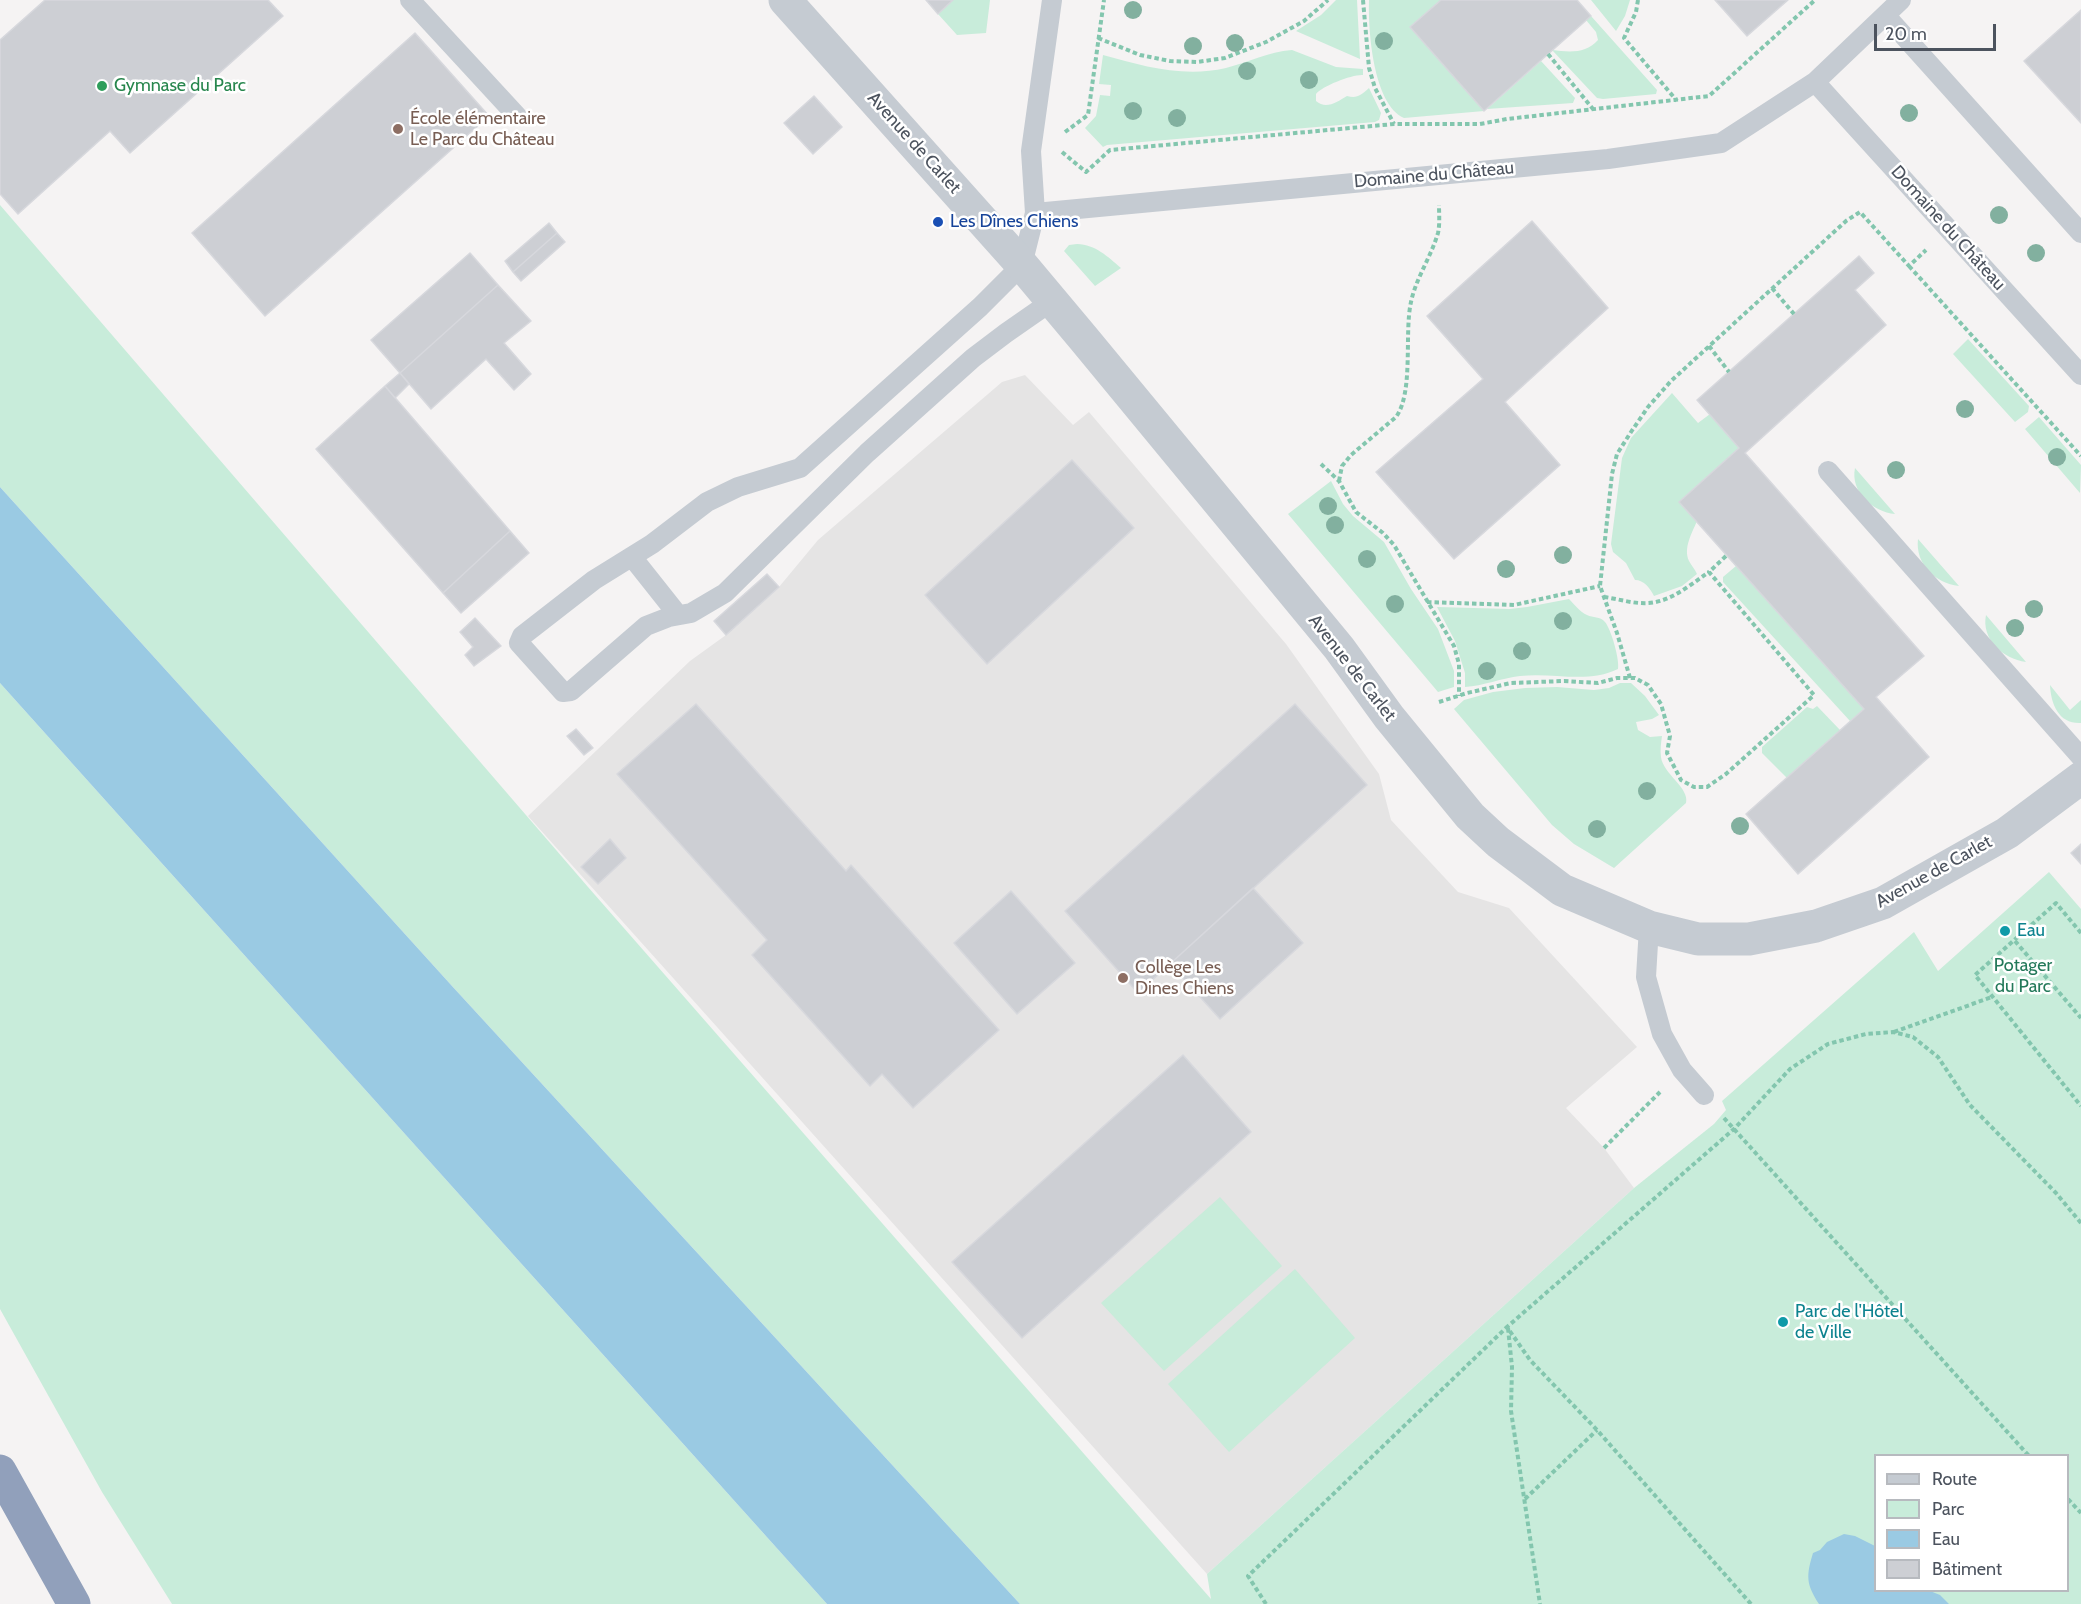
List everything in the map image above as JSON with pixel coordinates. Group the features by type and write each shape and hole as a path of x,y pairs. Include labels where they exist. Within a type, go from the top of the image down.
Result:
{"highway":[{"path":"0,1471 74,1604"}],"street":[{"name":"Avenue de Carlet","path":"785,0 1022,265 1339,648 1389,717 1470,816 1498,842 1562,890 1649,927 1698,939 1749,939 1816,926 1883,903 2007,833 2081,778"}],"lane":[{"path":"410,0 517,116"},
{"path":"1052,0 1031,152 1035,213 1022,265 980,307 800,468 738,487 707,502 652,544 594,580 522,636 519,643 562,692 572,691 646,626 691,613 725,592 867,453 928,398 981,352 1052,301"},
{"name":"Domaine du Château","path":"1035,213 1608,159 1721,143 1815,82 1900,0"},
{"path":"1886,16 2081,233"},
{"name":"Domaine du Château","path":"1815,82 2081,375"},
{"path":"1828,471 2081,757"},
{"path":"632,556 678,615"},
{"path":"1649,927 1646,977 1662,1034 1682,1070 1704,1095"}],"path":[{"path":"1062,138 1065,132 1088,116 1104,0"},
{"path":"1098,38 1140,55 1170,61 1197,62 1224,58 1266,42 1304,21 1328,0"},
{"path":"1363,0 1369,68 1375,88 1394,124"},
{"path":"1638,0 1636,12 1624,38 1677,101"},
{"path":"1060,143 1062,152 1086,172 1110,150 1394,124 1480,124 1709,96 1815,0"},
{"path":"1548,54 1594,109"},
{"path":"1339,481 1342,466 1346,461 1401,410 1405,392 1410,303 1438,232 1439,200 1436,175"},
{"path":"1630,678 1617,633 1599,586 1612,474 1617,454 1648,407 1671,381 1846,221 1860,212 2081,456"},
{"path":"1909,266 1948,228"},
{"path":"1772,288 1794,314"},
{"path":"1709,346 1729,372"},
{"path":"1321,464 1339,481 1356,512 1383,533 1394,545 1454,646 1458,664 1459,696"},
{"path":"1604,597 1642,603 1655,602 1692,584 1726,556"},
{"path":"1439,702 1512,683 1564,681 1598,683 1617,678 1635,678 1648,686 1661,704 1670,736 1667,753 1681,780 1694,787 1707,787 1726,774 1814,695 1709,572"},
{"path":"1427,602 1514,605 1599,586"},
{"path":"2081,933 2056,903 1975,975 2081,1106"},
{"path":"2014,941 2081,1018"},
{"path":"1266,1604 1248,1576 1508,1327 1734,1129 1790,1069 1828,1044 1866,1034 1893,1032 1992,997"},
{"path":"1893,1032 1913,1037 1938,1057 1970,1106 2056,1193 2081,1223"},
{"path":"1604,1148 1682,1070"},
{"path":"1704,1095 2028,1454"},
{"path":"1508,1327 1530,1360 1597,1430 1751,1604"},
{"path":"1508,1327 1512,1367 1512,1411 1540,1604"},
{"path":"1524,1499 1597,1430"},
{"path":"2069,1500 2081,1514"}],"shaded area":[{"name":"Collège Les Dines Chiens","path":"1025,375 1073,425 1089,412 1286,644 1379,774 1391,820 1458,892 1509,908 1637,1047 1566,1108 1604,1148 1634,1188 1207,1574 528,816 690,661 726,635 779,587 818,540 1002,382"}],"green space":[{"path":"953,0 990,0 986,33 957,35 938,14"},
{"path":"1336,0 1357,0 1360,59 1296,31 1321,15"},
{"path":"1369,0 1441,0 1410,27 1484,111 1404,118 1394,110 1385,98 1374,65"},
{"path":"1591,0 1630,0 1625,16 1616,31"},
{"path":"1591,16 1657,90 1656,94 1597,98 1552,50 1577,51 1593,45 1598,40 1596,32 1586,20"},
{"path":"1292,50 1336,67 1363,69 1363,75 1345,78 1319,91 1316,94 1316,101 1328,105 1347,96 1359,96 1369,88 1381,113 1379,120 1103,147 1085,128 1096,116 1100,95 1110,96 1111,85 1099,84 1103,55 1163,69 1194,72 1226,68"},
{"path":"1541,61 1575,98 1573,103 1487,109"},
{"name":"Potager du Parc","path":"0,205 588,887 1211,1599 1207,1574 1634,1188 1714,1124 1726,1110 1722,1101 1914,932 1938,971 2049,872 2081,909 2081,1604 1020,1604 452,986 0,487"},
{"path":"1077,244 1096,249 1121,268 1095,286 1064,251 1069,245"},
{"path":"1968,339 2029,406 2028,412 2015,422 1953,354"},
{"path":"1672,393 1698,423 1710,414 1739,448 1680,501 1697,521 1689,541 1687,556 1697,574 1682,586 1654,596 1646,585 1635,580 1626,563 1613,552 1611,544 1622,458 1631,438"},
{"path":"2039,417 2081,465 2080,493 2025,429"},
{"path":"1855,468 1895,514 1871,505 1865,499 1856,485"},
{"path":"1331,481 1343,504 1353,516 1384,542 1411,589 1438,629 1454,671 1454,687 1438,692 1288,514"},
{"path":"1918,539 1959,586 1942,581 1928,571 1920,556"},
{"path":"1736,566 1864,709 1850,721 1723,582 1723,577"},
{"path":"1569,599 1584,614 1605,622 1618,659 1618,669 1583,677 1520,676 1465,687 1465,673 1455,641 1437,607 1510,609"},
{"path":"1986,615 2026,662 2009,657 1990,640 1985,624"},
{"path":"0,683 827,1604 172,1604 102,1492 0,1309"},
{"path":"1620,683 1631,683 1645,696 1659,715 1636,722 1638,730 1650,737 1662,736 1663,763 1684,792 1686,803 1614,868 1574,844 1552,825 1454,709 1464,700 1493,692 1557,687 1594,690 1609,688"},
{"path":"2050,685 2070,710 2081,700 2081,723 2062,717 2054,706"},
{"path":"1817,706 1840,730 1787,778 1762,753 1762,747 1807,707 1813,709"},
{"path":"1220,1197 1282,1266 1164,1371 1101,1303"},
{"path":"1295,1269 1355,1338 1229,1452 1168,1384"}],"water":[{"path":"0,487 452,986 1020,1604 827,1604 0,683"},
{"path":"1844,1534 1855,1536 1874,1546 1874,1592 1932,1592 1940,1595 1949,1604 1819,1604 1808,1580 1809,1568 1813,1553 1820,1550 1827,1542"}],"building":[{"name":"Gymnase du Parc","path":"45,0 268,0 283,16 130,153 110,131 18,214 0,194 0,40"},
{"path":"926,0 953,0 938,14"},
{"path":"1441,0 1577,0 1591,16 1484,111 1410,27"},
{"path":"1715,0 1788,0 1747,36"},
{"path":"2081,10 2081,123 2024,61"},
{"path":"415,33 489,116 265,316 192,233"},
{"path":"814,96 842,127 813,154 784,123"},
{"path":"1532,221 1608,308 1505,402 1560,465 1454,559 1376,472 1483,379 1427,316"},
{"path":"549,223 557,233 513,272 505,261"},
{"path":"557,233 565,242 521,281 513,272"},
{"path":"470,253 498,285 400,373 371,340"},
{"path":"1859,256 1874,273 1855,290 1886,325 1745,453 1924,656 1876,697 1929,757 1798,874 1746,814 1864,709 1679,502 1739,448 1697,400"},
{"path":"498,285 531,321 504,343 531,374 514,390 486,359 431,409 400,373"},
{"path":"400,373 409,384 395,398 385,386"},
{"path":"385,386 510,531 443,593 316,449"},
{"path":"1072,460 1134,528 987,664 925,595"},
{"path":"510,531 529,553 461,613 443,593"},
{"path":"767,574 779,587 726,635 714,621"},
{"path":"475,618 501,646 474,666 465,655 473,647 460,632"},
{"path":"696,704 846,871 851,865 999,1030 913,1108 882,1074 870,1086 752,955 767,940 617,774"},
{"path":"1295,704 1367,785 1138,993 1065,911"},
{"path":"576,729 593,748 584,755 567,736"},
{"path":"610,839 626,858 598,884 581,867"},
{"path":"2081,844 2081,864 2071,853"},
{"path":"1253,888 1303,943 1220,1019 1170,964"},
{"path":"1011,891 1075,963 1017,1014 954,943"},
{"path":"1183,1055 1251,1132 1022,1338 952,1262"}],"place":[{"name":"Gymnase du Parc","path":"102,86"},
{"name":"École élémentaire Le Parc du Château","path":"398,129"},
{"name":"Les Dînes Chiens","path":"938,222"},
{"name":"Eau","path":"2005,931"},
{"name":"Collège Les Dines Chiens","path":"1123,978"},
{"name":"Parc de l'Hôtel de Ville","path":"1783,1322"}]}
